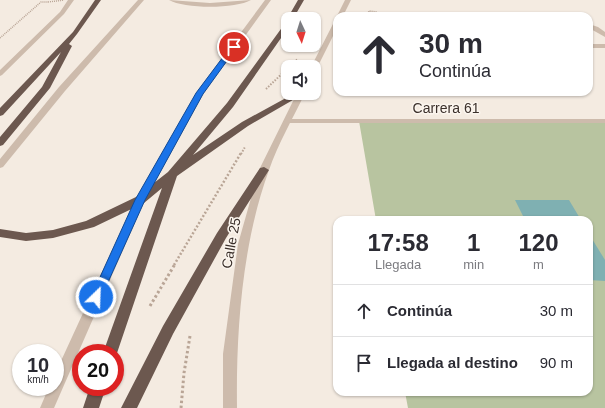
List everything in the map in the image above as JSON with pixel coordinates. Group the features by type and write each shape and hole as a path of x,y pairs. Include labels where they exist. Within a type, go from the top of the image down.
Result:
{"highway":[{"path":"0,143 46,88 75,33 98,0"},
{"path":"294,12 301,0"},
{"path":"0,113 75,33"},
{"path":"113,344 172,174 230,105 281,33"},
{"path":"0,233 26,237 54,234 90,224 140,200 172,174 245,124 288,100"},
{"path":"129,408 168,330 221,236 264,170"},
{"path":"91,408 95,396"}],"street":[{"path":"0,74 62,13 71,0"},
{"path":"0,165 62,89 141,0"},
{"path":"172,0 202,4 220,4 248,0"},
{"path":"47,408 140,200 200,93 268,0"},
{"path":"342,12 348,0"},
{"path":"593,27 605,35"},
{"path":"318,60 333,30"},
{"path":"593,46 605,46"},
{"name":"Calle 25","path":"230,408 230,354 243,244 264,170 298,100"},
{"name":"Carrera 61","path":"288,121 605,121"}],"path":[{"path":"0,38 41,2 64,0"},
{"path":"369,12 377,12"},
{"path":"149,308 253,134 245,124"},
{"path":"168,330 191,336 184,373 181,408"}],"green space":[{"path":"359,121 605,121 605,408 408,408 406,396 593,396 593,216 375,216"}],"water":[{"path":"515,200 569,200 579,216 523,216"},
{"path":"593,240 605,260 605,281 593,280"}],"route":[{"path":"96,297 140,200 200,93 234,47"}]}
